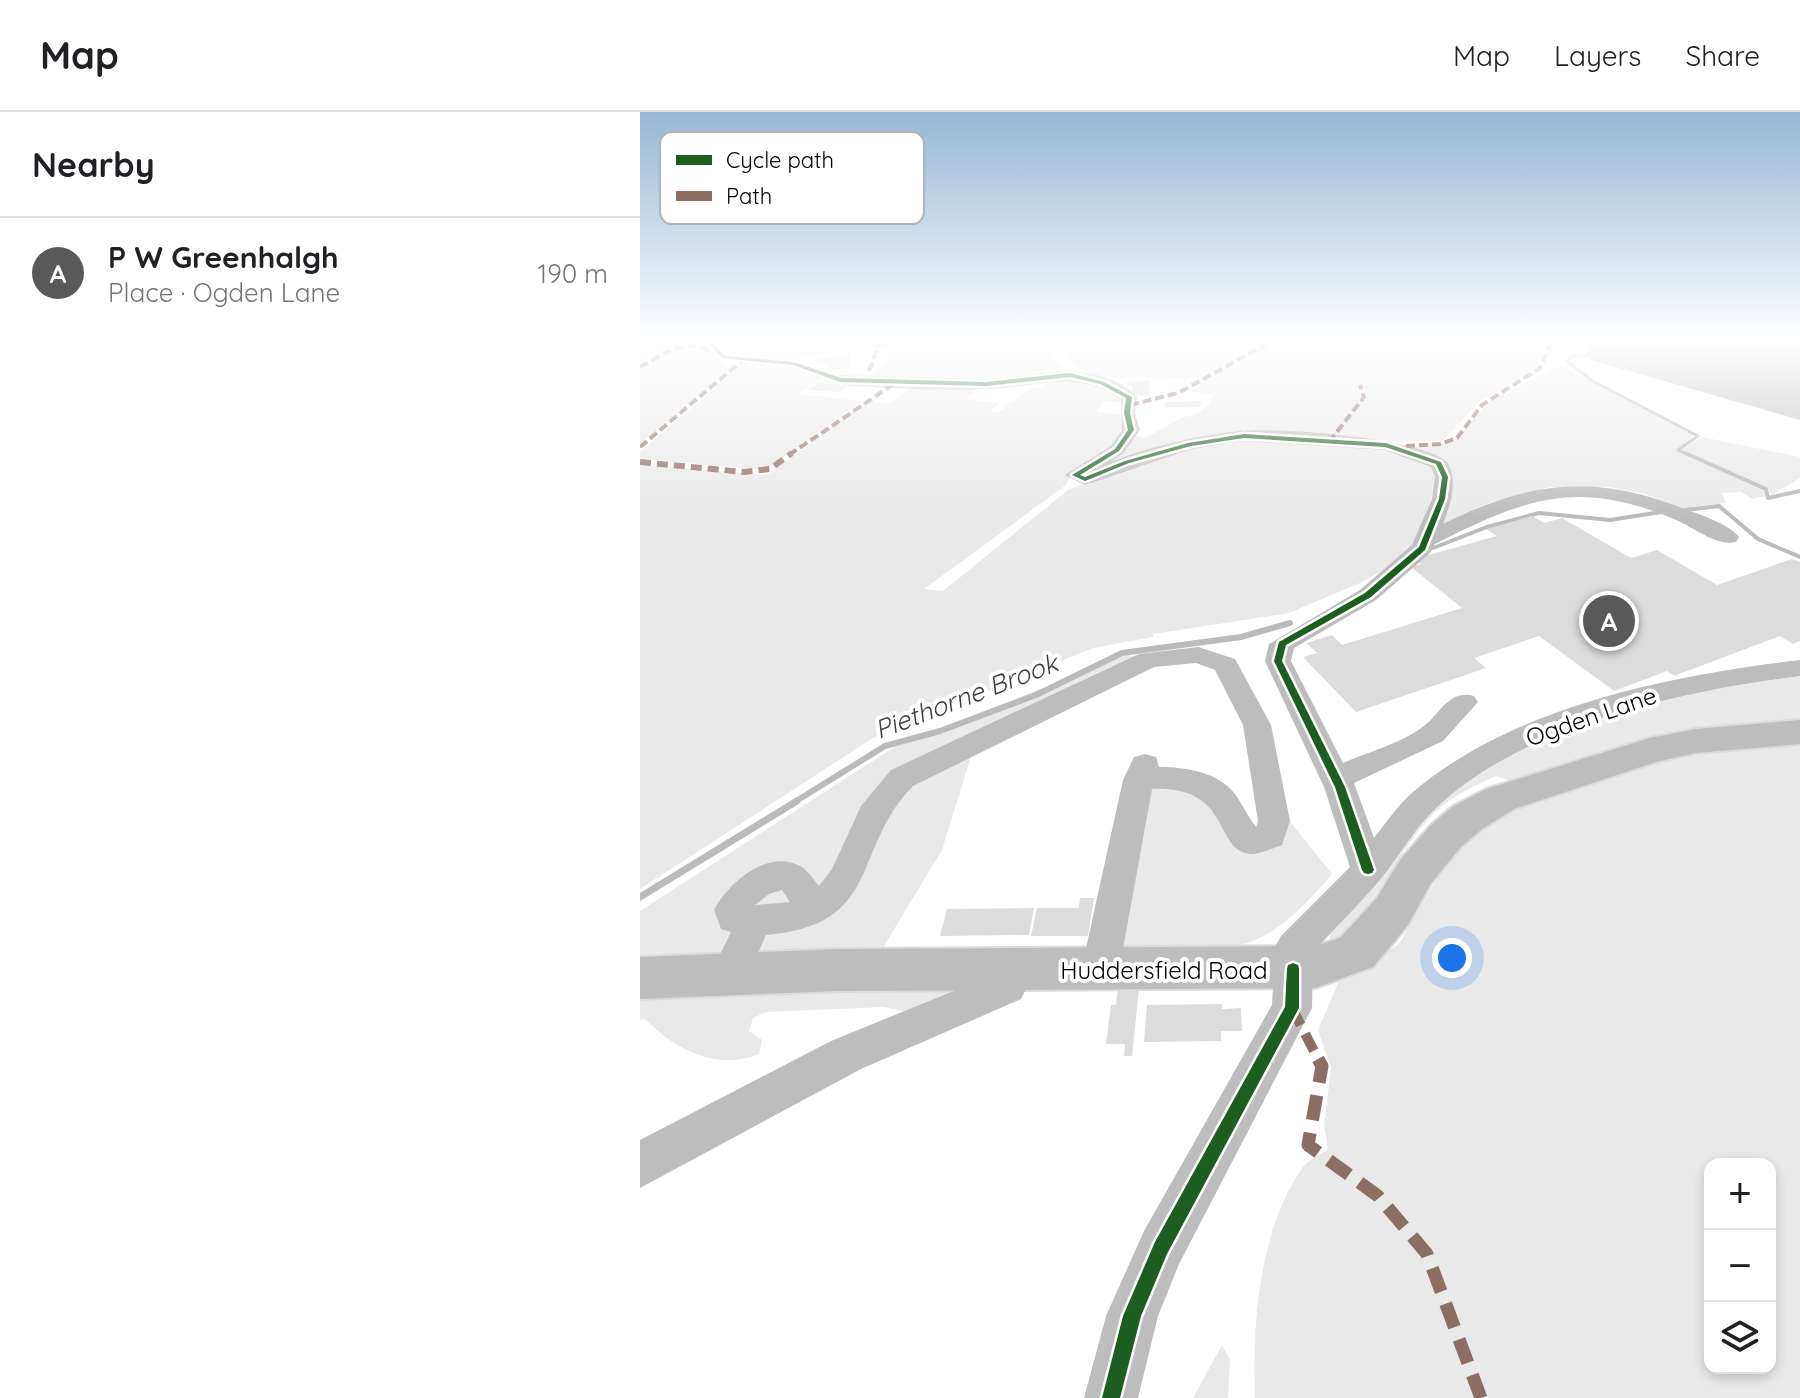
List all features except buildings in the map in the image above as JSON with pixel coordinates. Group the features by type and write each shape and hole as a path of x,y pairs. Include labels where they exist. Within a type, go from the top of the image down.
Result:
{"main road":[{"name":"Huddersfield Road","path":"640,978 730,973 1315,967 1356,953 1392,912 1416,871 1446,836 1467,818 1500,799 1650,751 1696,741 1800,732"}],"street":[{"path":"1129,400 1131,403 1127,413 1131,434 1117,450 1075,475 1085,479 1127,462 1230,437 1399,447 1431,458 1444,469 1442,499 1422,548 1368,595 1309,627 1282,644 1278,651 1278,661 1336,779 1368,870"},
{"path":"1426,540 1508,501 1545,491 1588,489 1621,492 1653,500 1728,537"},
{"path":"817,910 791,877 779,875 751,888 736,902 734,918 754,922 817,910 840,890 876,803 902,778 1148,660 1198,655 1226,665 1257,725 1274,821 1270,836 1251,841 1241,834 1225,802 1199,783 1142,771 1100,971"},
{"name":"Ogden Lane","path":"1111,1398 1132,1316 1161,1248 1292,1008 1294,947 1368,870 1422,802 1455,776 1532,733 1616,704 1717,678 1800,668"},
{"path":"1336,779 1433,734 1464,702"},
{"path":"730,973 754,922"},
{"path":"640,1165 846,1055 1007,987 1017,969"}],"shaded area":[{"path":"640,400 693,400 640,444"},
{"path":"701,400 862,401 769,467 755,469 640,459 640,452"},
{"path":"974,400 999,403 990,411 998,412 1015,400 1123,400 1126,402 1105,401 1097,411 1124,416 1124,440 1070,477 1066,485 924,589 943,591 1068,490 1146,459 1234,438 1367,445 1434,464 1437,482 1417,540 1405,558 1358,584 1289,613 1153,634 1153,637 1093,648 873,738 640,889 640,465 767,475 867,401"},
{"path":"1210,400 1482,400 1444,440 1387,442 1247,431 1092,475 1136,436 1144,438 1184,417 1196,415"},
{"path":"1494,400 1627,400 1693,435 1677,450 1764,489 1766,496 1753,499 1741,492 1722,493 1726,503 1682,508 1645,494 1610,487 1551,487 1486,504 1439,526 1453,492 1450,473 1409,447 1455,441"},
{"path":"1730,400 1800,400 1800,420"},
{"path":"1702,437 1800,457 1800,478 1772,495 1768,489 1680,450"},
{"path":"1129,654 1147,667 971,756 942,850 881,951 640,963 640,911 896,746"},
{"path":"1800,676 1800,720 1655,737 1508,780 1496,776 1461,793 1426,822 1362,914 1329,944 1330,933 1403,833 1455,786 1498,757 1594,717 1645,703"},
{"path":"1800,738 1800,1398 1255,1398 1257,1309 1268,1248 1288,1192 1303,1167 1328,1149 1324,1125 1331,1069 1318,1030 1339,981 1399,944 1459,840 1515,800 1676,752"},
{"path":"1186,782 1240,840 1288,819 1332,874 1291,917 1253,941 1210,948 1121,947 1151,787"},
{"path":"992,982 919,1015 884,1007 766,1012 753,1018 749,1031 762,1040 759,1054 744,1059 713,1059 698,1054 669,1040 645,1019 640,1020 640,988"},
{"path":"1222,1345 1230,1360 1228,1398 1193,1398"}],"waterway":[{"name":"Piethorne Brook","path":"1629,400 1698,436 1678,450 1690,455"},
{"name":"Piethorne Brook","path":"1685,453 1766,489 1768,498 1800,491"},
{"path":"1685,510 1719,506 1758,539 1800,557"},
{"name":"Piethorne Brook","path":"1433,548 1487,527 1539,513 1610,520 1661,512"},
{"name":"Piethorne Brook","path":"793,803 885,746 940,731 1036,695 1122,653 1241,637 1290,623"},
{"name":"Piethorne Brook","path":"640,897 797,801"}],"marked path":[{"path":"640,447 696,400"},
{"path":"640,462 744,472 770,469 866,400"},
{"path":"1130,405 1150,400"},
{"path":"1329,442 1362,400"},
{"path":"1406,446 1440,444 1457,438 1482,405 1490,400"},
{"path":"1292,1008 1322,1066 1308,1145 1378,1196 1427,1254 1481,1398"}],"cycle path":[{"path":"1129,400 1127,413 1131,430 1117,450 1075,475 1085,479 1127,462 1190,444 1244,436 1386,445 1439,463 1445,477 1442,499 1422,548 1368,595 1282,644 1278,661 1340,787 1368,870"},
{"path":"1111,1398 1132,1316 1161,1248 1292,1008 1293,969"}],"place":[{"name":"P W Greenhalgh","path":"1609,621"}]}
